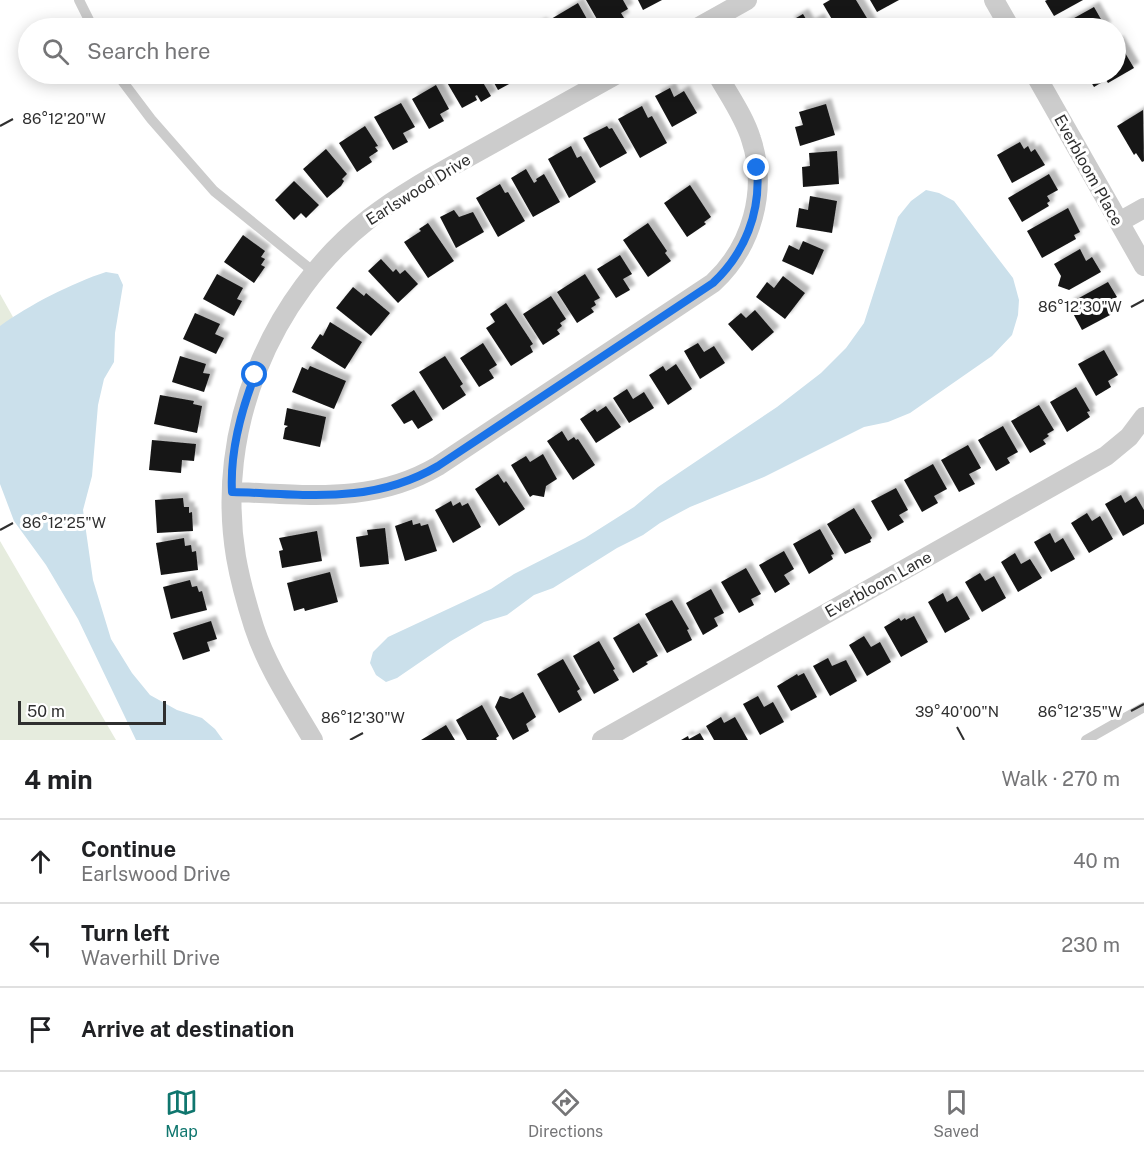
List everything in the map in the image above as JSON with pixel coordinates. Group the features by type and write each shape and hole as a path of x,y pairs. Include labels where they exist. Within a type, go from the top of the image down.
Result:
{"street":[{"path":"715,18 747,0"},
{"path":"993,0 1004,18"},
{"name":"Earlswood Drive","path":"313,740 266,657 254,629 236,557 232,492 238,434 252,382 276,329 314,272 345,239 397,198 599,84"},
{"path":"232,492 352,495 383,489 413,479 438,466 713,283 733,261 745,241 753,220 758,183 752,139 722,84"},
{"name":"Everbloom Place","path":"1041,84 1144,266"},
{"path":"1119,222 1144,207"},
{"name":"Everbloom Lane","path":"602,740 1106,456 1129,437 1144,417"}],"lane":[{"path":"79,0 88,18"},
{"path":"125,84 151,119 214,192 314,272"},
{"path":"1086,740 1144,707"}],"shaded area":[{"path":"0,294 13,317 0,330"},
{"path":"0,541 116,740 0,740"}],"water":[{"path":"926,190 939,193 954,201 1013,278 1019,300 1018,315 1012,335 992,356 910,413 888,422 864,427 764,477 690,507 617,548 553,588 534,595 507,615 484,622 451,641 397,678 386,682 376,675 370,663 373,652 388,637 491,589 514,574 585,538 634,507 658,487 777,407 821,373 846,348 864,323 898,217 911,201"},
{"path":"106,272 118,274 123,285 115,333 114,362 104,379 98,405 92,476 83,510 93,580 111,639 132,673 150,695 177,710 202,718 215,729 223,740 136,740 78,619 46,565 14,521 0,484 0,326 51,295"}],"building":[{"path":"586,0 623,0 628,9 621,13 624,18 596,18"},
{"path":"638,0 662,0 643,10"},
{"path":"830,0 856,0 867,18 831,18 823,4"},
{"path":"870,0 899,0 877,12"},
{"path":"1083,0 1054,16 1045,1"},
{"path":"578,3 586,18 553,18"},
{"path":"1094,7 1100,18 1074,18"},
{"path":"1126,54 1134,68 1126,73"},
{"path":"448,84 484,84 491,96 481,102 477,95 475,96 477,100 462,108"},
{"path":"495,84 509,84 498,90"},
{"path":"436,85 449,109 440,114 444,121 429,129 412,99"},
{"path":"670,88 674,97 684,91 697,113 672,127 655,96"},
{"path":"401,103 415,127 403,133 408,142 393,150 374,117"},
{"path":"826,104 835,135 800,146 795,127 803,125 799,112"},
{"path":"642,106 648,118 652,116 667,143 640,158 618,119"},
{"path":"1143,110 1144,161 1142,162 1136,153 1134,155 1117,126"},
{"path":"365,126 378,146 375,147 378,151 369,157 372,162 357,172 339,143"},
{"path":"607,126 609,129 612,128 627,153 600,168 583,138"},
{"path":"1020,142 1024,149 1028,146 1031,152 1035,149 1045,165 1012,183 997,155"},
{"path":"571,146 577,158 581,156 596,182 569,198 548,159"},
{"path":"326,149 347,174 342,179 344,181 341,186 327,198 303,169"},
{"path":"837,151 839,184 803,187 802,167 810,166 809,153"},
{"path":"526,169 534,183 544,174 560,202 533,217 511,178"},
{"path":"1049,174 1058,190 1047,196 1050,201 1047,203 1049,206 1022,222 1008,198"},
{"path":"294,181 319,205 306,218 301,213 294,220 275,200"},
{"path":"500,184 505,193 508,192 525,221 498,237 476,198"},
{"path":"690,185 711,217 704,222 706,224 687,237 664,203"},
{"path":"810,196 837,201 832,233 796,227 799,208 808,210"},
{"path":"1068,208 1080,232 1074,235 1076,239 1042,258 1027,231"},
{"path":"454,210 459,217 473,212 484,232 456,248 440,217"},
{"path":"428,223 454,261 428,278 404,242 421,231 419,229"},
{"path":"648,223 671,261 648,277 623,240"},
{"path":"243,235 265,251 261,257 265,259 261,265 265,267 254,283 224,262"},
{"path":"803,241 824,250 813,275 782,261 789,245 799,250"},
{"path":"1080,249 1086,261 1092,257 1101,272 1069,290 1058,286 1061,276 1054,264"},
{"path":"620,255 632,274 623,279 630,290 616,298 597,269"},
{"path":"381,259 393,272 396,269 400,274 405,270 418,284 398,303 368,271"},
{"path":"217,274 243,288 237,299 242,301 234,316 203,299"},
{"path":"585,274 600,298 594,301 596,305 591,308 594,312 577,323 557,292"},
{"path":"783,276 805,293 785,319 756,297 767,282 774,288"},
{"path":"1108,282 1117,297 1106,303 1112,314 1082,330 1068,304"},
{"path":"353,287 364,296 366,293 390,313 371,336 336,308"},
{"path":"551,296 566,319 560,323 562,326 557,330 560,334 543,345 523,314"},
{"path":"506,303 533,344 530,346 533,352 511,366 486,328 495,322 490,314"},
{"path":"755,310 774,332 752,351 728,324 741,313 746,318"},
{"path":"195,313 220,324 215,334 224,338 216,354 183,339"},
{"path":"330,322 362,342 345,369 311,348 320,334 323,336"},
{"path":"483,343 497,365 489,370 494,378 479,387 460,358"},
{"path":"698,343 704,352 714,346 725,363 700,379 684,351"},
{"path":"1104,350 1118,375 1108,381 1111,387 1096,396 1078,364"},
{"path":"180,356 206,364 203,373 210,374 204,392 172,382"},
{"path":"445,356 463,384 460,386 466,395 443,410 419,372"},
{"path":"676,364 692,389 668,405 649,375 663,366 666,371"},
{"path":"310,366 346,381 334,409 292,392 302,367 308,370"},
{"path":"1076,387 1090,411 1087,412 1090,417 1067,432 1050,402"},
{"path":"627,389 633,399 644,392 654,408 629,423 613,398"},
{"path":"414,390 433,420 418,429 412,420 404,424 391,405"},
{"path":"160,395 194,401 193,404 202,406 197,433 154,424"},
{"path":"1039,405 1054,430 1043,440 1046,444 1030,453 1011,421"},
{"path":"606,406 621,427 596,443 580,419 595,409 597,412"},
{"path":"287,408 326,417 320,447 283,439 285,428 288,426 284,425"},
{"path":"1003,426 1018,452 1007,458 1010,463 996,471 978,440"},
{"path":"562,431 568,441 574,437 578,439 595,465 573,480 547,441"},
{"path":"152,440 196,444 194,461 182,460 181,473 149,470"},
{"path":"968,445 981,468 969,474 975,484 959,492 941,460"},
{"path":"543,454 557,479 546,486 544,497 533,495 530,497 511,465 526,456 530,462"},
{"path":"933,464 947,489 934,496 938,503 922,512 904,480"},
{"path":"498,474 504,483 506,481 525,509 499,526 475,489"},
{"path":"896,488 908,510 899,515 904,522 888,531 871,501"},
{"path":"1121,495 1125,503 1136,496 1144,510 1144,524 1123,536 1105,504"},
{"path":"183,498 184,507 189,507 189,513 192,512 193,531 157,533 155,500"},
{"path":"451,501 453,506 460,502 462,506 468,503 481,527 453,543 435,510"},
{"path":"854,508 872,538 871,542 845,554 827,524"},
{"path":"1087,513 1092,521 1100,516 1113,539 1089,553 1071,523"},
{"path":"412,520 413,525 428,524 437,551 405,561 395,526"},
{"path":"385,528 389,564 360,567 356,537 368,535 367,530"},
{"path":"820,529 834,554 831,555 833,559 809,574 793,544"},
{"path":"317,531 322,561 282,568 279,551 283,550 279,538"},
{"path":"1050,533 1055,543 1063,538 1075,559 1051,572 1034,542"},
{"path":"184,538 185,546 191,545 192,552 196,551 198,570 161,575 156,543"},
{"path":"784,551 794,569 784,575 790,584 775,593 759,565"},
{"path":"1015,553 1021,564 1030,559 1042,578 1018,592 1001,562"},
{"path":"746,568 761,594 751,599 754,605 739,613 721,582"},
{"path":"330,572 338,602 305,611 304,608 294,611 287,583"},
{"path":"980,573 985,581 994,576 1006,598 982,612 965,582"},
{"path":"190,580 192,587 197,586 199,592 202,591 207,610 171,619 163,587"},
{"path":"711,589 724,613 714,618 718,626 703,635 686,603"},
{"path":"943,593 947,602 957,596 970,619 945,633 928,602"},
{"path":"672,600 689,629 687,630 692,640 667,653 645,614"},
{"path":"914,616 928,642 901,657 884,627 899,618 901,621"},
{"path":"211,621 217,639 207,642 210,651 183,660 173,633"},
{"path":"639,623 658,656 633,673 613,638"},
{"path":"864,636 871,647 880,642 891,662 867,676 849,645"},
{"path":"599,641 619,680 594,694 573,656"},
{"path":"828,658 832,666 846,660 857,681 830,696 813,666"},
{"path":"563,659 580,689 577,691 582,700 559,713 537,674"},
{"path":"804,673 817,697 791,711 777,686 797,674 798,676"},
{"path":"523,692 536,717 526,724 529,731 513,740 495,707 500,696 510,699"},
{"path":"758,696 764,707 773,702 784,722 760,735 743,704"},
{"path":"482,705 499,736 497,740 467,740 456,720"},
{"path":"721,717 724,723 735,717 748,740 714,740 706,726"},
{"path":"446,725 455,740 421,740"},
{"path":"700,733 704,740 681,740 688,736 689,739"}],"route":[{"path":"255,375 246,399 238,434 232,492 352,495 406,482 438,466 713,283 733,261 745,241 758,191 757,168"}]}
